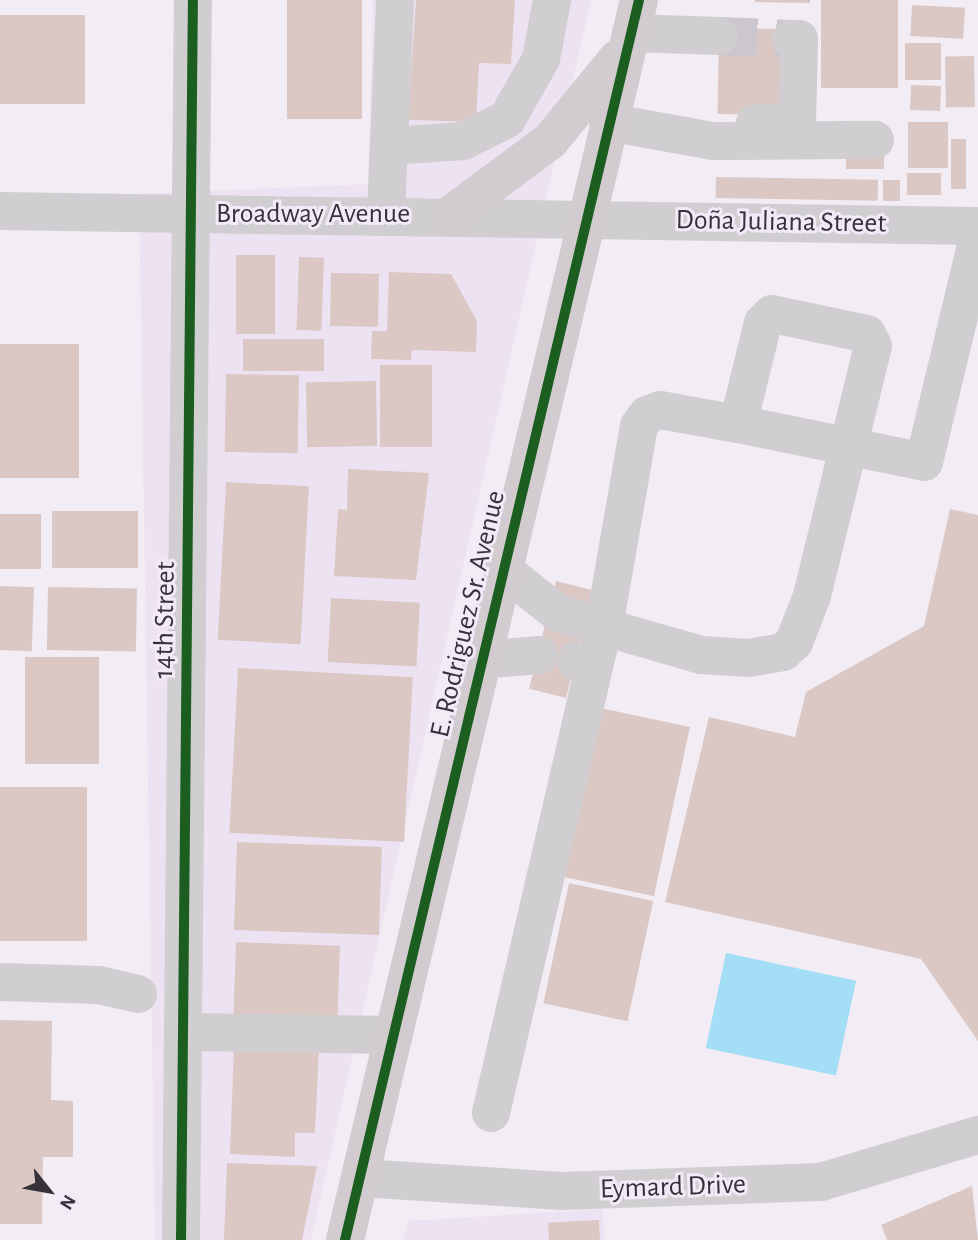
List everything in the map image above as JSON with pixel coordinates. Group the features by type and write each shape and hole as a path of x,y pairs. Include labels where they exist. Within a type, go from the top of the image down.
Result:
{"main road":[{"name":"E. Rodriguez Sr. Avenue","path":"345,1240 584,217 633,25"},
{"path":"450,215 550,141 633,25"}],"street":[{"name":"14th Street","path":"181,1240 193,0"},
{"path":"386,215 391,146 395,0"},
{"path":"391,146 463,141 507,119 541,58 552,0"},
{"path":"633,25 719,36"},
{"path":"674,134 722,122 797,123 799,39 792,39"},
{"path":"608,122 713,141 875,140"},
{"name":"Broadway Avenue","path":"0,211 584,217"},
{"name":"Doña Juliana Street","path":"584,217 978,226"},
{"path":"491,1113 585,664 604,627 639,426 660,410 738,424 846,449 924,462 972,297 978,237"},
{"path":"502,569 558,612 604,627 701,655 766,657 783,652 794,642 811,596 873,346 853,328 772,314 762,323 738,424"},
{"path":"481,660 539,655"},
{"path":"0,982 99,985 138,994"},
{"path":"183,1032 394,1035"},
{"name":"Eymard Drive","path":"360,1178 562,1191 821,1182 978,1135"}],"shaded area":[{"path":"373,0 591,0 311,1240 155,1240 139,194 368,184"},
{"path":"603,1209 604,1240 403,1240 408,1221"}],"water":[{"path":"726,953 856,981 836,1076 706,1048"}],"building":[{"path":"287,0 362,0 362,119 287,119"},
{"path":"416,0 515,0 511,64 479,63 476,122 408,120"},
{"path":"810,0 810,3 755,2"},
{"path":"821,0 898,0 898,88 821,88"},
{"path":"912,5 965,8 963,39 910,36"},
{"path":"0,15 85,15 85,104 0,104"},
{"path":"719,28 792,29 790,115 717,114"},
{"path":"905,43 941,43 941,80 905,80"},
{"path":"974,56 975,107 946,107 945,57"},
{"path":"911,85 941,86 940,111 910,110"},
{"path":"908,122 948,122 948,168 908,168"},
{"path":"951,139 966,139 966,189 951,189"},
{"path":"846,149 884,149 884,169 846,169"},
{"path":"907,173 941,173 941,195 907,195"},
{"path":"716,177 878,180 878,201 716,198"},
{"path":"883,180 900,180 900,201 883,201"},
{"path":"236,255 275,255 275,334 236,334"},
{"path":"299,257 324,258 321,331 296,330"},
{"path":"389,272 451,274 477,321 476,352 412,350 411,360 371,359 372,331 387,331"},
{"path":"331,273 379,274 378,327 330,326"},
{"path":"243,339 324,339 324,371 243,371"},
{"path":"0,344 79,344 79,478 0,478"},
{"path":"380,365 432,365 432,447 380,447"},
{"path":"226,374 299,375 298,453 225,452"},
{"path":"376,381 377,446 307,447 306,382"},
{"path":"348,469 429,473 416,580 334,576 338,509 347,510"},
{"path":"226,482 309,486 301,644 218,640"},
{"path":"950,509 978,515 978,1041 921,959 665,902 709,717 795,737 806,692 924,626"},
{"path":"52,511 138,511 138,568 52,568"},
{"path":"0,514 41,514 41,569 0,569"},
{"path":"556,581 593,590 566,698 529,689"},
{"path":"0,586 34,587 32,651 0,650"},
{"path":"48,587 137,589 136,652 47,650"},
{"path":"331,598 420,603 417,667 328,662"},
{"path":"25,657 99,657 99,764 25,764"},
{"path":"238,668 413,677 404,842 229,833"},
{"path":"596,707 690,727 654,896 560,876"},
{"path":"0,787 87,787 87,941 0,941"},
{"path":"237,842 382,847 379,935 234,930"},
{"path":"569,883 653,901 628,1021 543,1003"},
{"path":"236,942 340,946 337,1025 233,1021"},
{"path":"0,1020 52,1021 51,1100 73,1101 73,1157 43,1157 42,1224 0,1224"},
{"path":"234,1045 319,1048 315,1133 295,1133 295,1157 230,1154"},
{"path":"227,1163 317,1166 302,1240 224,1240"},
{"path":"972,1186 978,1240 887,1240 881,1225"},
{"path":"599,1220 600,1240 549,1240 548,1223"}],"tunnel":[{"path":"719,36 791,39"}],"cycle path":[{"path":"181,1240 193,0"},
{"path":"345,1240 639,0"}]}
